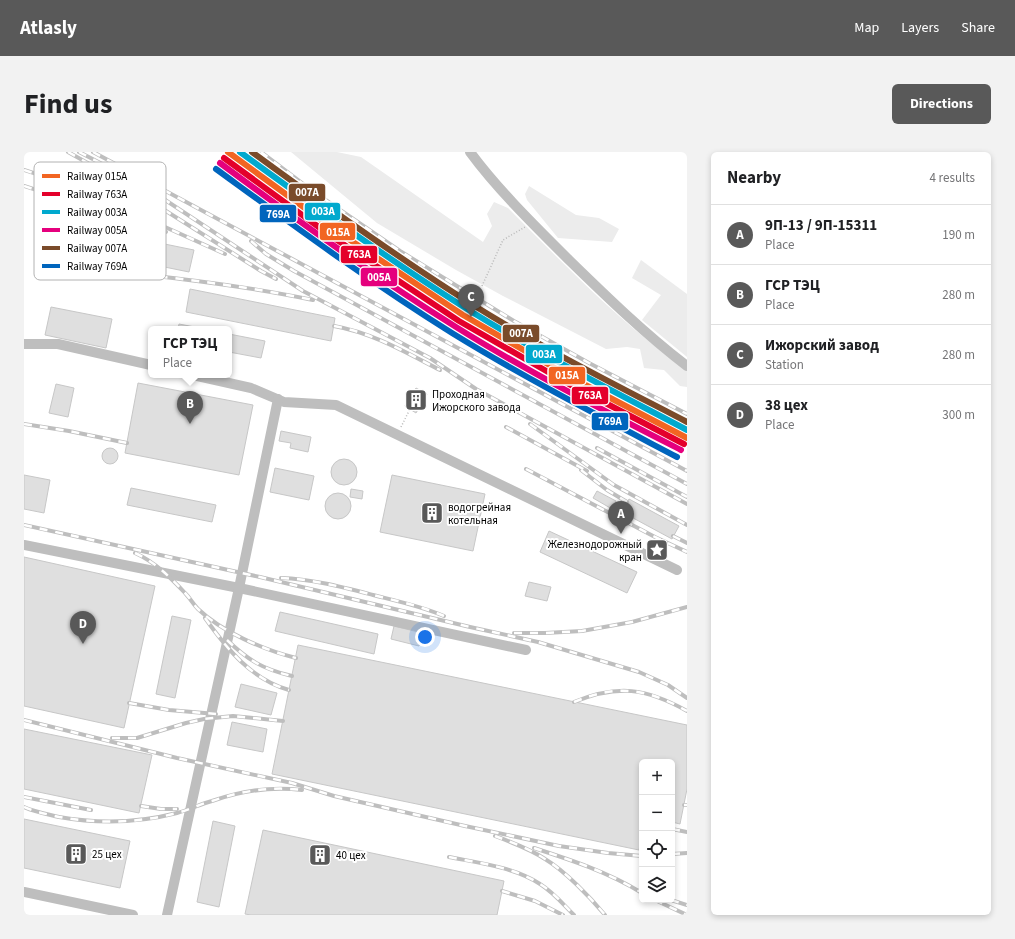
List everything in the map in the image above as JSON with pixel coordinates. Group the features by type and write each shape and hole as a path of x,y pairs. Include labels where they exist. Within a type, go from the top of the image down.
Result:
{"lane":[{"path":"470,152 532,223 606,296 687,366"},
{"path":"24,344 58,344 148,365"},
{"path":"206,378 251,388 284,402 336,405 677,570"},
{"path":"167,915 239,588 278,399"},
{"path":"24,545 239,588 526,650"},
{"path":"24,892 86,910 133,915"}],"path":[{"path":"251,176 332,235 438,304 435,310 438,312"},
{"path":"482,286 503,240 532,223"},
{"path":"488,313 544,344"},
{"path":"492,315 489,319 514,334 598,382 687,428"},
{"path":"397,435 410,409"}],"shaded area":[{"path":"291,152 337,152 361,157 483,242 492,226 487,214 494,202 508,208 616,314 687,370 687,387 680,386 664,370 644,368 640,349 627,347 606,349 456,270 377,223"},
{"path":"529,186 576,215 599,218 619,229 612,242 558,238 527,200 525,194"},
{"path":"641,260 687,294 687,357 642,320 661,295 632,278"}],"building":[{"path":"166,244 194,250 189,272 166,267"},
{"path":"190,289 335,318 331,341 186,312"},
{"path":"479,306 489,311 487,314 477,309"},
{"path":"51,307 112,319 106,348 45,335"},
{"path":"439,310 450,318 448,321 437,314"},
{"path":"179,324 189,326 179,326"},
{"path":"232,335 265,341 261,358 232,353"},
{"path":"138,383 253,405 239,475 125,453"},
{"path":"56,384 74,388 68,417 49,413"},
{"name":"Проходная Ижорского завода","path":"416,388 427,394 416,413 405,406"},
{"path":"281,431 311,437 308,452 290,448 291,443 279,441"},
{"path":"110,448 117,453 118,456 113,463 110,464 103,459 102,456 107,449"},
{"path":"344,459 353,463 357,472 353,481 344,485 335,481 331,472 335,463"},
{"path":"275,468 314,476 309,500 270,492"},
{"path":"24,475 50,480 44,513 24,509"},
{"name":"водогрейная котельная","path":"392,475 485,494 473,551 380,532"},
{"path":"131,488 216,505 212,522 127,505"},
{"path":"351,489 363,491 362,499 350,497"},
{"path":"597,491 616,501 612,509 593,498"},
{"path":"338,493 347,497 351,506 347,515 338,519 329,515 325,506 329,497"},
{"path":"629,499 679,526 672,539 622,512"},
{"path":"549,531 637,572 627,593 540,552"},
{"path":"24,557 155,586 124,728 24,706"},
{"path":"529,582 551,587 547,601 525,596"},
{"path":"280,612 378,634 374,654 275,631"},
{"path":"172,616 191,620 175,698 156,694"},
{"path":"394,626 422,633 419,646 391,639"},
{"path":"298,645 687,725 687,789 680,824 675,823 675,759 639,759 639,850 272,774"},
{"path":"241,684 277,693 271,715 235,707"},
{"path":"232,722 267,729 263,752 227,745"},
{"path":"24,729 152,755 139,813 24,789"},
{"name":"25 цех","path":"24,819 130,841 120,888 24,868"},
{"path":"213,821 235,826 219,907 197,902"},
{"name":"40 цех","path":"263,830 504,881 497,915 245,914"}],"railway":[{"path":"68,152 86,162"},
{"path":"79,152 98,162"},
{"path":"93,152 112,162"},
{"path":"261,152 314,192 400,251 514,321 589,363 687,414"},
{"path":"24,170 34,173"},
{"path":"24,186 34,189"},
{"path":"166,191 687,471"},
{"path":"166,201 303,291 430,358 476,389 687,504"},
{"path":"166,211 276,279"},
{"path":"166,227 225,254"},
{"path":"251,241 266,254 294,271 687,484"},
{"path":"166,277 284,294 313,300"},
{"path":"334,326 375,338 440,370"},
{"path":"24,424 69,431 127,443"},
{"path":"530,424 614,485 687,525"},
{"path":"506,427 587,471"},
{"path":"597,448 687,497"},
{"path":"526,469 655,537 687,552"},
{"path":"581,470 607,490 627,502"},
{"path":"24,525 260,577 538,642 639,672 668,685 687,698"},
{"path":"673,536 687,543"},
{"path":"135,553 162,570 174,581 198,609 231,633 257,645 296,658"},
{"path":"281,578 304,580 338,586 427,609 444,616"},
{"path":"514,633 582,631 632,622 687,607"},
{"path":"205,618 222,641 241,662 263,678 275,685 289,690"},
{"path":"227,640 256,663 292,676"},
{"path":"574,702 604,693 632,691 658,697 687,711"},
{"path":"129,703 169,710 216,714"},
{"path":"112,738 137,738 186,723 204,719 233,716 283,721"},
{"path":"24,720 177,758 292,783 334,796 465,826 559,846 639,856"},
{"path":"24,807 59,817 89,821 133,821 177,813 223,797 245,792 268,789 302,790"},
{"path":"24,797 91,810"},
{"path":"141,806 161,809 177,809"},
{"path":"675,830 687,832"},
{"path":"495,836 527,849 553,864 577,885 605,915"},
{"path":"534,848 603,873 639,891"},
{"path":"675,854 687,853"},
{"path":"449,857 496,866 530,878 558,898 574,915"},
{"path":"502,891 535,901 563,915"},
{"path":"675,901 687,905"},
{"path":"661,903 687,915"}],"rail line":[{"name":"015А","path":"228,152 335,230 463,315 572,378 687,438"},
{"name":"003А","path":"240,152 380,252 467,309 548,356 687,430"},
{"name":"007А","path":"252,152 332,210 470,303 550,350 687,422"},
{"name":"763А","path":"224,158 331,236 459,321 569,384 684,444"},
{"name":"005А","path":"220,163 278,206 395,288 483,344 595,406 681,450"},
{"name":"769А","path":"216,169 421,314 535,381 677,457"}],"place":[{"name":"Ижорский завод","path":"471,317"},
{"name":"Проходная Ижорского завода","path":"416,400"},
{"name":"ГСР ТЭЦ","path":"190,424"},
{"name":"водогрейная котельная","path":"432,513"},
{"name":"9П-13 / 9П-15311","path":"621,534"},
{"name":"Железнодорожный кран","path":"657,550"},
{"name":"38 цех","path":"83,644"},
{"name":"25 цех","path":"76,854"},
{"name":"40 цех","path":"320,855"}]}
